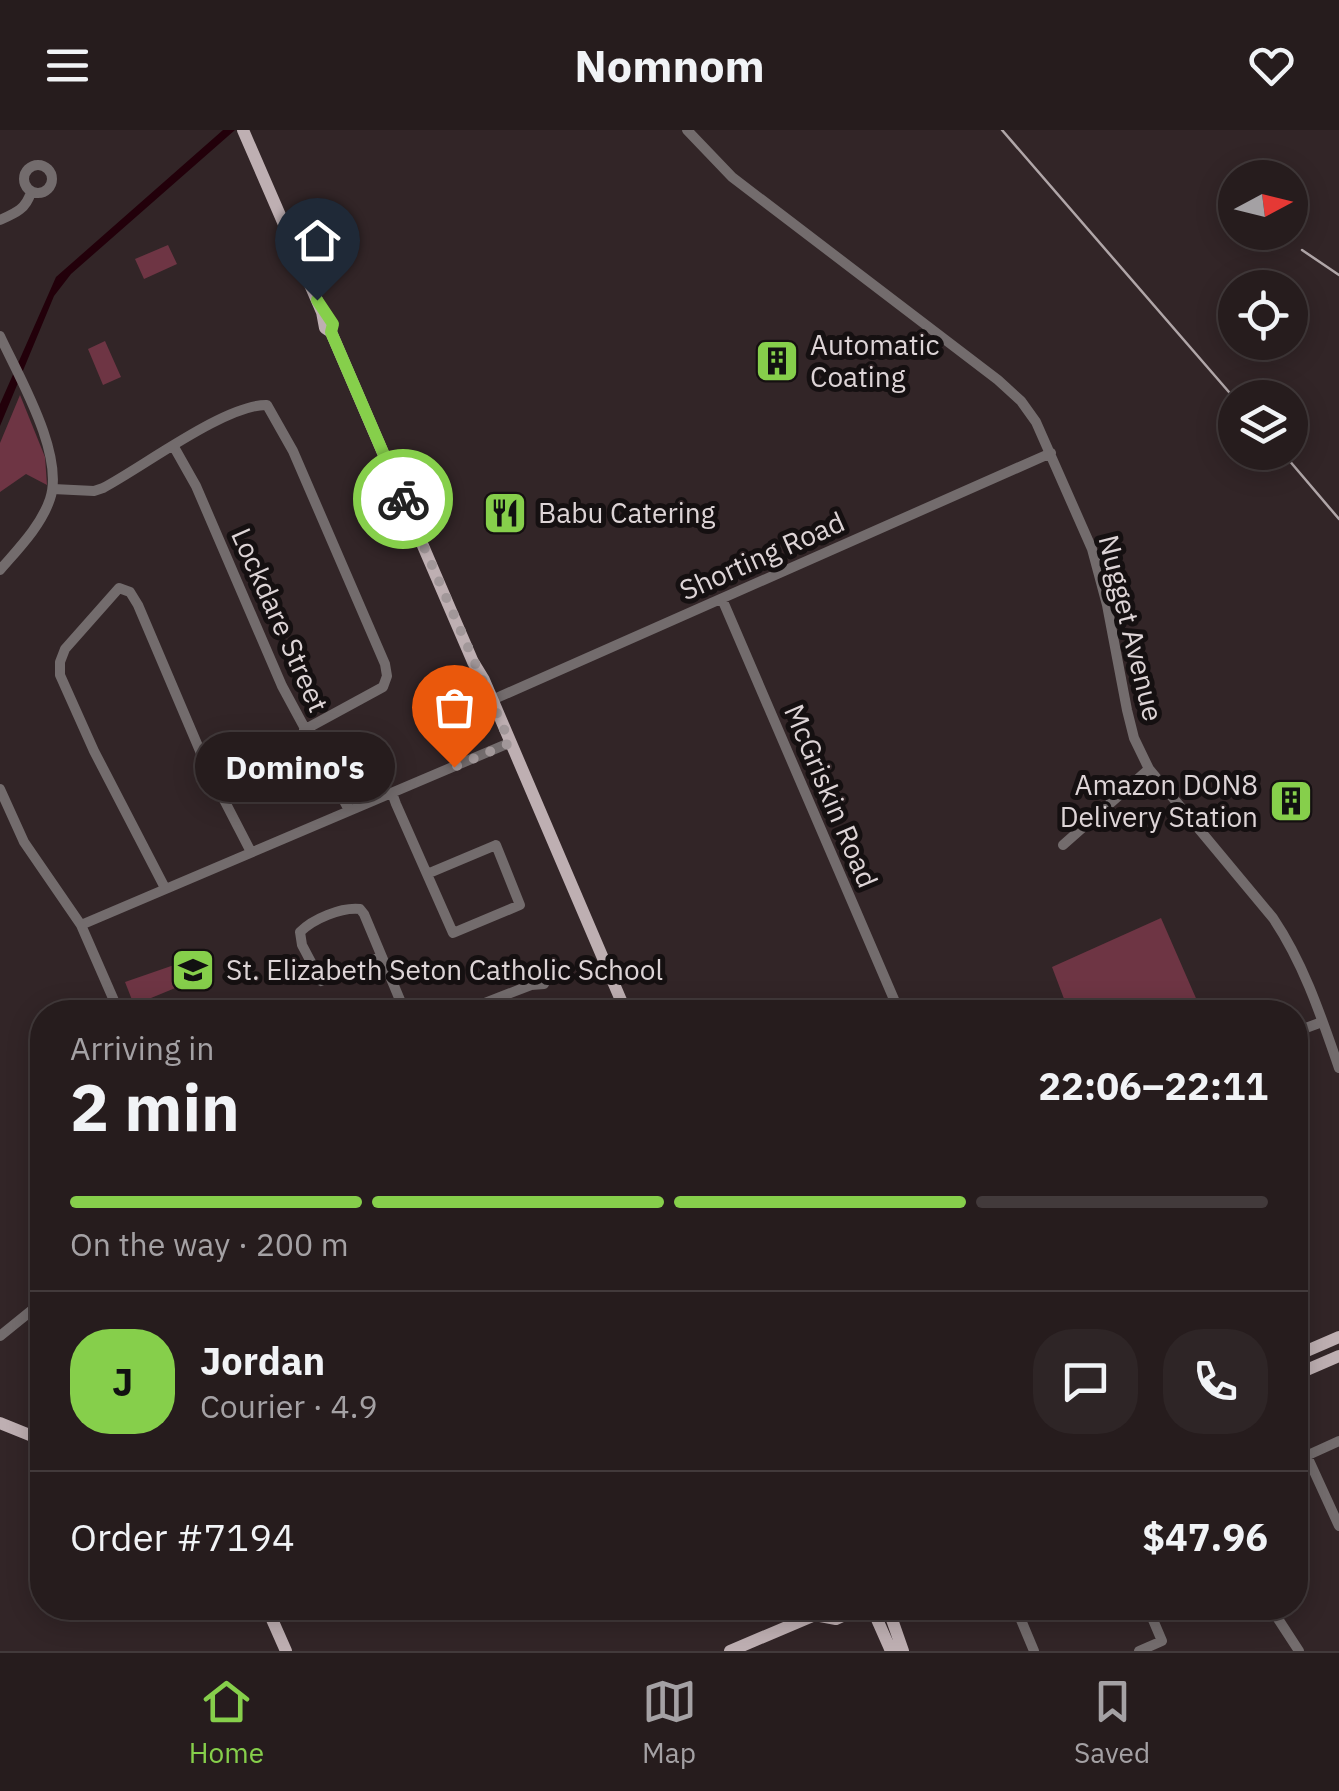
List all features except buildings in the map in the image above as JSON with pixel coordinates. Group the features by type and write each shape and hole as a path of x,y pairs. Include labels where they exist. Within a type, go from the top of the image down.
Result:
{"main road":[{"path":"243,130 322,312 333,324 331,332 621,1000"},
{"path":"1308,1350 1339,1337"},
{"path":"1308,1369 1339,1356"},
{"path":"0,1423 30,1435"},
{"path":"273,1620 286,1651"},
{"path":"736,1650 800,1620"},
{"path":"877,1620 891,1651"},
{"path":"892,1620 903,1651"}],"street":[{"name":"Nugget Avenue","path":"687,130 732,177 998,380 1036,422 1096,558 1127,710 1148,769 1273,918 1298,959 1339,1068"},
{"path":"0,220 20,211 32,192"},
{"path":"0,336 52,460 53,489 43,514 0,570"},
{"path":"53,489 103,488 217,422 262,405 274,412 387,676 386,683 376,691 304,730"},
{"name":"Lockdare Street","path":"174,447 196,486 304,730 349,810"},
{"name":"Shorting Road","path":"492,700 1050,453"},
{"path":"165,888 60,676 60,662 66,649 119,588 130,592 138,605 206,765 251,852"},
{"name":"McGriskin Road","path":"722,599 894,1000"},
{"path":"81,924 510,743"},
{"path":"1063,845 1148,769"},
{"path":"0,789 24,842 81,924 114,1000"},
{"path":"392,794 427,874 453,933 520,905 496,846 427,874"},
{"path":"381,956 321,981 302,945 300,932 304,926 354,907 364,914 400,1000"},
{"path":"495,1000 544,984"},
{"path":"1308,1027 1322,1022"},
{"path":"0,1336 30,1312"},
{"path":"1308,1456 1339,1441"},
{"path":"1308,1458 1339,1526"},
{"path":"1021,1620 1034,1651"},
{"path":"1139,1651 1162,1640 1153,1620"},
{"path":"1278,1620 1299,1651"}],"shaded area":[{"path":"223,130 235,130 71,274 54,296 0,426 0,404 56,277"},
{"path":"168,245 177,264 144,279 135,259"},
{"path":"105,341 121,377 103,385 88,349"},
{"path":"20,395 45,457 47,485 26,474 0,492 0,443"},
{"path":"1161,918 1197,1000 1064,1000 1052,967"},
{"path":"177,964 185,984 146,1000 132,1000 125,982"}],"railway":[{"path":"1002,130 1219,380"},
{"path":"1302,250 1339,275"},
{"path":"1297,470 1339,519"}],"way so far":[{"path":"403,499 510,743 454,767"}],"place":[{"name":"Automatic Coating","path":"777,361"},
{"name":"Babu Catering","path":"505,513"},
{"name":"Domino's","path":"454,767"},
{"name":"Amazon DON8 Delivery Station","path":"1291,801"},
{"name":"St. Elizabeth Seton Catholic School","path":"193,970"}],"route":[{"path":"317,300 333,324 331,332 403,499"}]}
